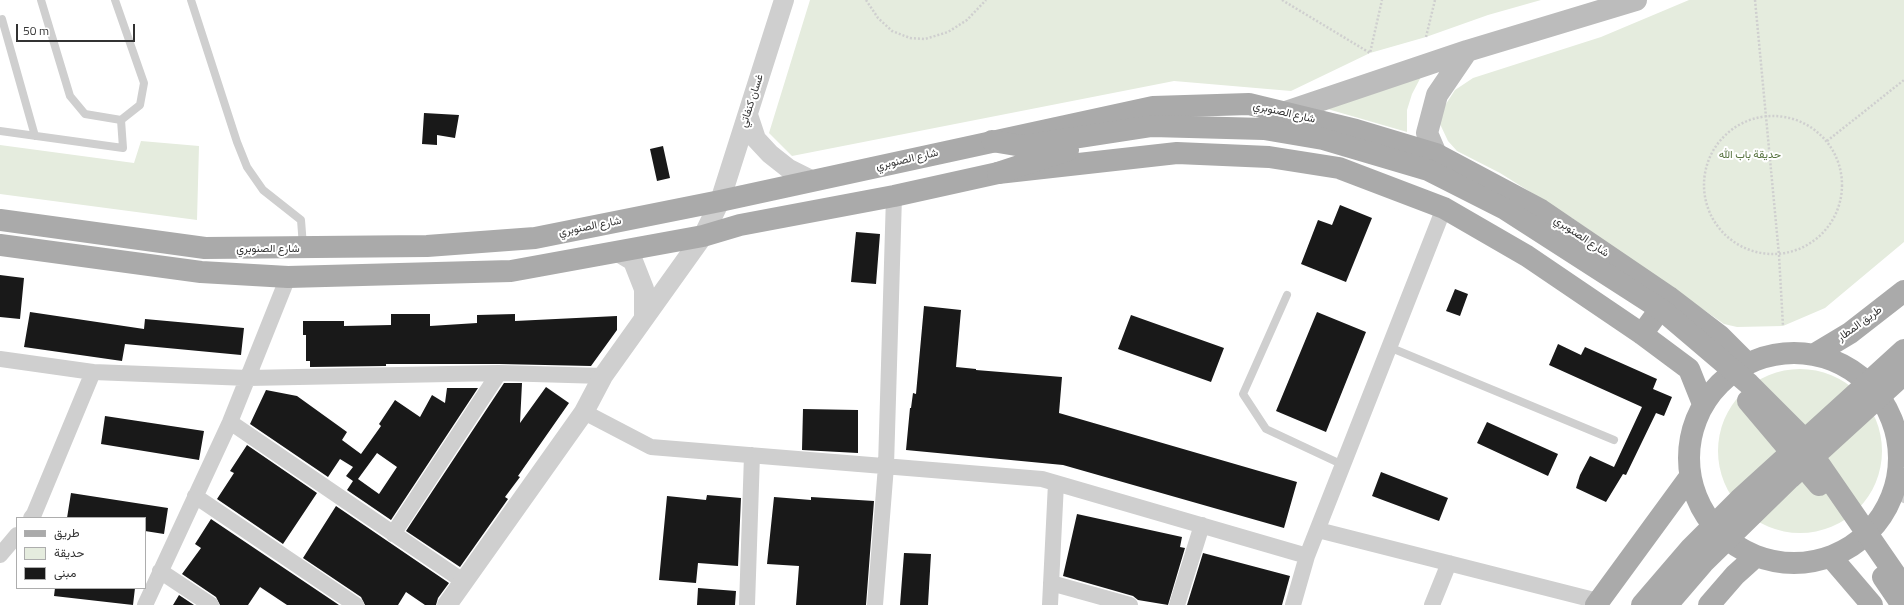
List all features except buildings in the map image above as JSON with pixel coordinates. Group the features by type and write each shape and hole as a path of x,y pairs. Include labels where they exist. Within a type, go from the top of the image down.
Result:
{"main road":[{"path":"1286,112 1467,51 1636,0"},
{"path":"1436,154 1427,132 1437,95 1467,51"},
{"name":"شارع الصنوبري","path":"0,220 205,248 303,249 428,246 535,238 720,201 1153,107 1249,104 1356,130 1436,154 1541,210 1669,297 1720,336 1747,363"},
{"path":"992,141 1022,146 1152,126 1264,129 1324,139 1428,170 1505,209 1662,310 1749,384 1797,432 1904,587"},
{"path":"0,245 201,272 288,277 511,271 704,236 740,226 894,196 998,173 1067,150 1197,135 1262,141 1323,154 1424,183 1500,220 1661,324 1741,392 1821,487 1902,605"},
{"path":"998,173 1177,153 1269,157 1339,168 1444,208 1527,256 1642,334 1690,369 1703,404"},
{"name":"طريق المطار","path":"1815,354 1850,333 1904,290"},
{"path":"1642,334 1669,297"},
{"path":"1642,605 1691,548 1739,500 1904,350"},
{"path":"1780,353 1815,354 1836,361 1854,371 1871,385 1885,405 1895,427 1902,449 1899,473 1899,496 1887,509 1878,523 1849,549 1831,557 1806,564 1780,564 1755,557 1724,539 1702,511 1689,478 1688,452 1693,427 1703,404 1722,380 1747,363 1780,353"},
{"path":"1668,605 1703,563 1774,494 1904,374"},
{"path":"1597,603 1689,478"},
{"path":"1878,523 1886,547 1904,575"},
{"path":"1709,605 1735,575 1755,557"},
{"path":"1831,557 1872,605"}],"street":[{"name":"غسان كنفاتي","path":"447,605 584,412 603,376 704,236 720,201 784,0"},
{"path":"748,115 756,139 770,154 789,169 813,181"},
{"path":"875,605 886,466 894,196"},
{"path":"1293,605 1307,556 1444,208"},
{"path":"618,252 633,261 644,289 644,318"},
{"path":"145,605 230,422 288,277"},
{"path":"0,359 93,372 248,378 499,373 603,376"},
{"path":"32,517 93,372"},
{"path":"393,534 499,373"},
{"path":"584,412 651,447 1042,479 1307,556"},
{"path":"230,422 463,581"},
{"path":"747,605 752,455"},
{"path":"1050,605 1056,483"},
{"path":"195,496 356,605"},
{"path":"1177,605 1202,525"},
{"path":"1318,530 1449,563 1597,603"},
{"path":"0,555 16,536"},
{"path":"1432,605 1449,563"},
{"path":"160,572 210,605"},
{"path":"1051,583 1130,605"}],"lane":[{"path":"41,0 70,96 85,114 121,120 140,104 144,83 115,0"},
{"path":"191,0 237,142 247,167 263,190 301,220 303,249"},
{"path":"2,20 35,136"},
{"path":"0,131 123,148 121,120"},
{"path":"1287,295 1242,394 1266,429 1343,465"},
{"path":"1390,348 1614,440"}],"path":[{"path":"866,0 878,18 892,31 910,38 925,39 948,32 967,20 986,0"},
{"path":"1282,0 1370,53 1382,0"},
{"path":"1426,37 1435,0"},
{"path":"1755,0 1779,255 1783,326"},
{"path":"1827,141 1904,80"},
{"path":"1765,116 1783,117 1799,121 1814,130 1827,141 1837,157 1842,176 1842,194 1837,212 1827,229 1814,242 1797,250 1779,255 1757,253 1737,245 1726,236 1709,213 1704,192 1705,171 1713,151 1726,134 1744,122 1765,116"}],"green space":[{"path":"810,0 1541,0 1488,15 1426,37 1370,53 1291,91 1174,81 792,156 769,133"},
{"name":"حديقة باب الله","path":"1689,0 1904,0 1904,242 1825,308 1783,326 1737,327 1724,324 1572,218 1500,173 1457,151 1448,141 1440,124 1444,107 1455,90 1473,78 1601,37"},
{"path":"1422,75 1412,94 1407,110 1407,132 1324,108"},
{"path":"141,141 199,146 197,220 0,194 0,145 134,163"},
{"path":"1792,369 1808,369 1831,375 1846,383 1858,393 1868,405 1879,427 1882,451 1879,475 1868,497 1858,509 1846,519 1824,530 1808,533 1792,533 1776,530 1754,519 1742,509 1732,497 1721,475 1718,459 1718,443 1721,427 1732,405 1742,393 1754,383 1776,372"}]}
